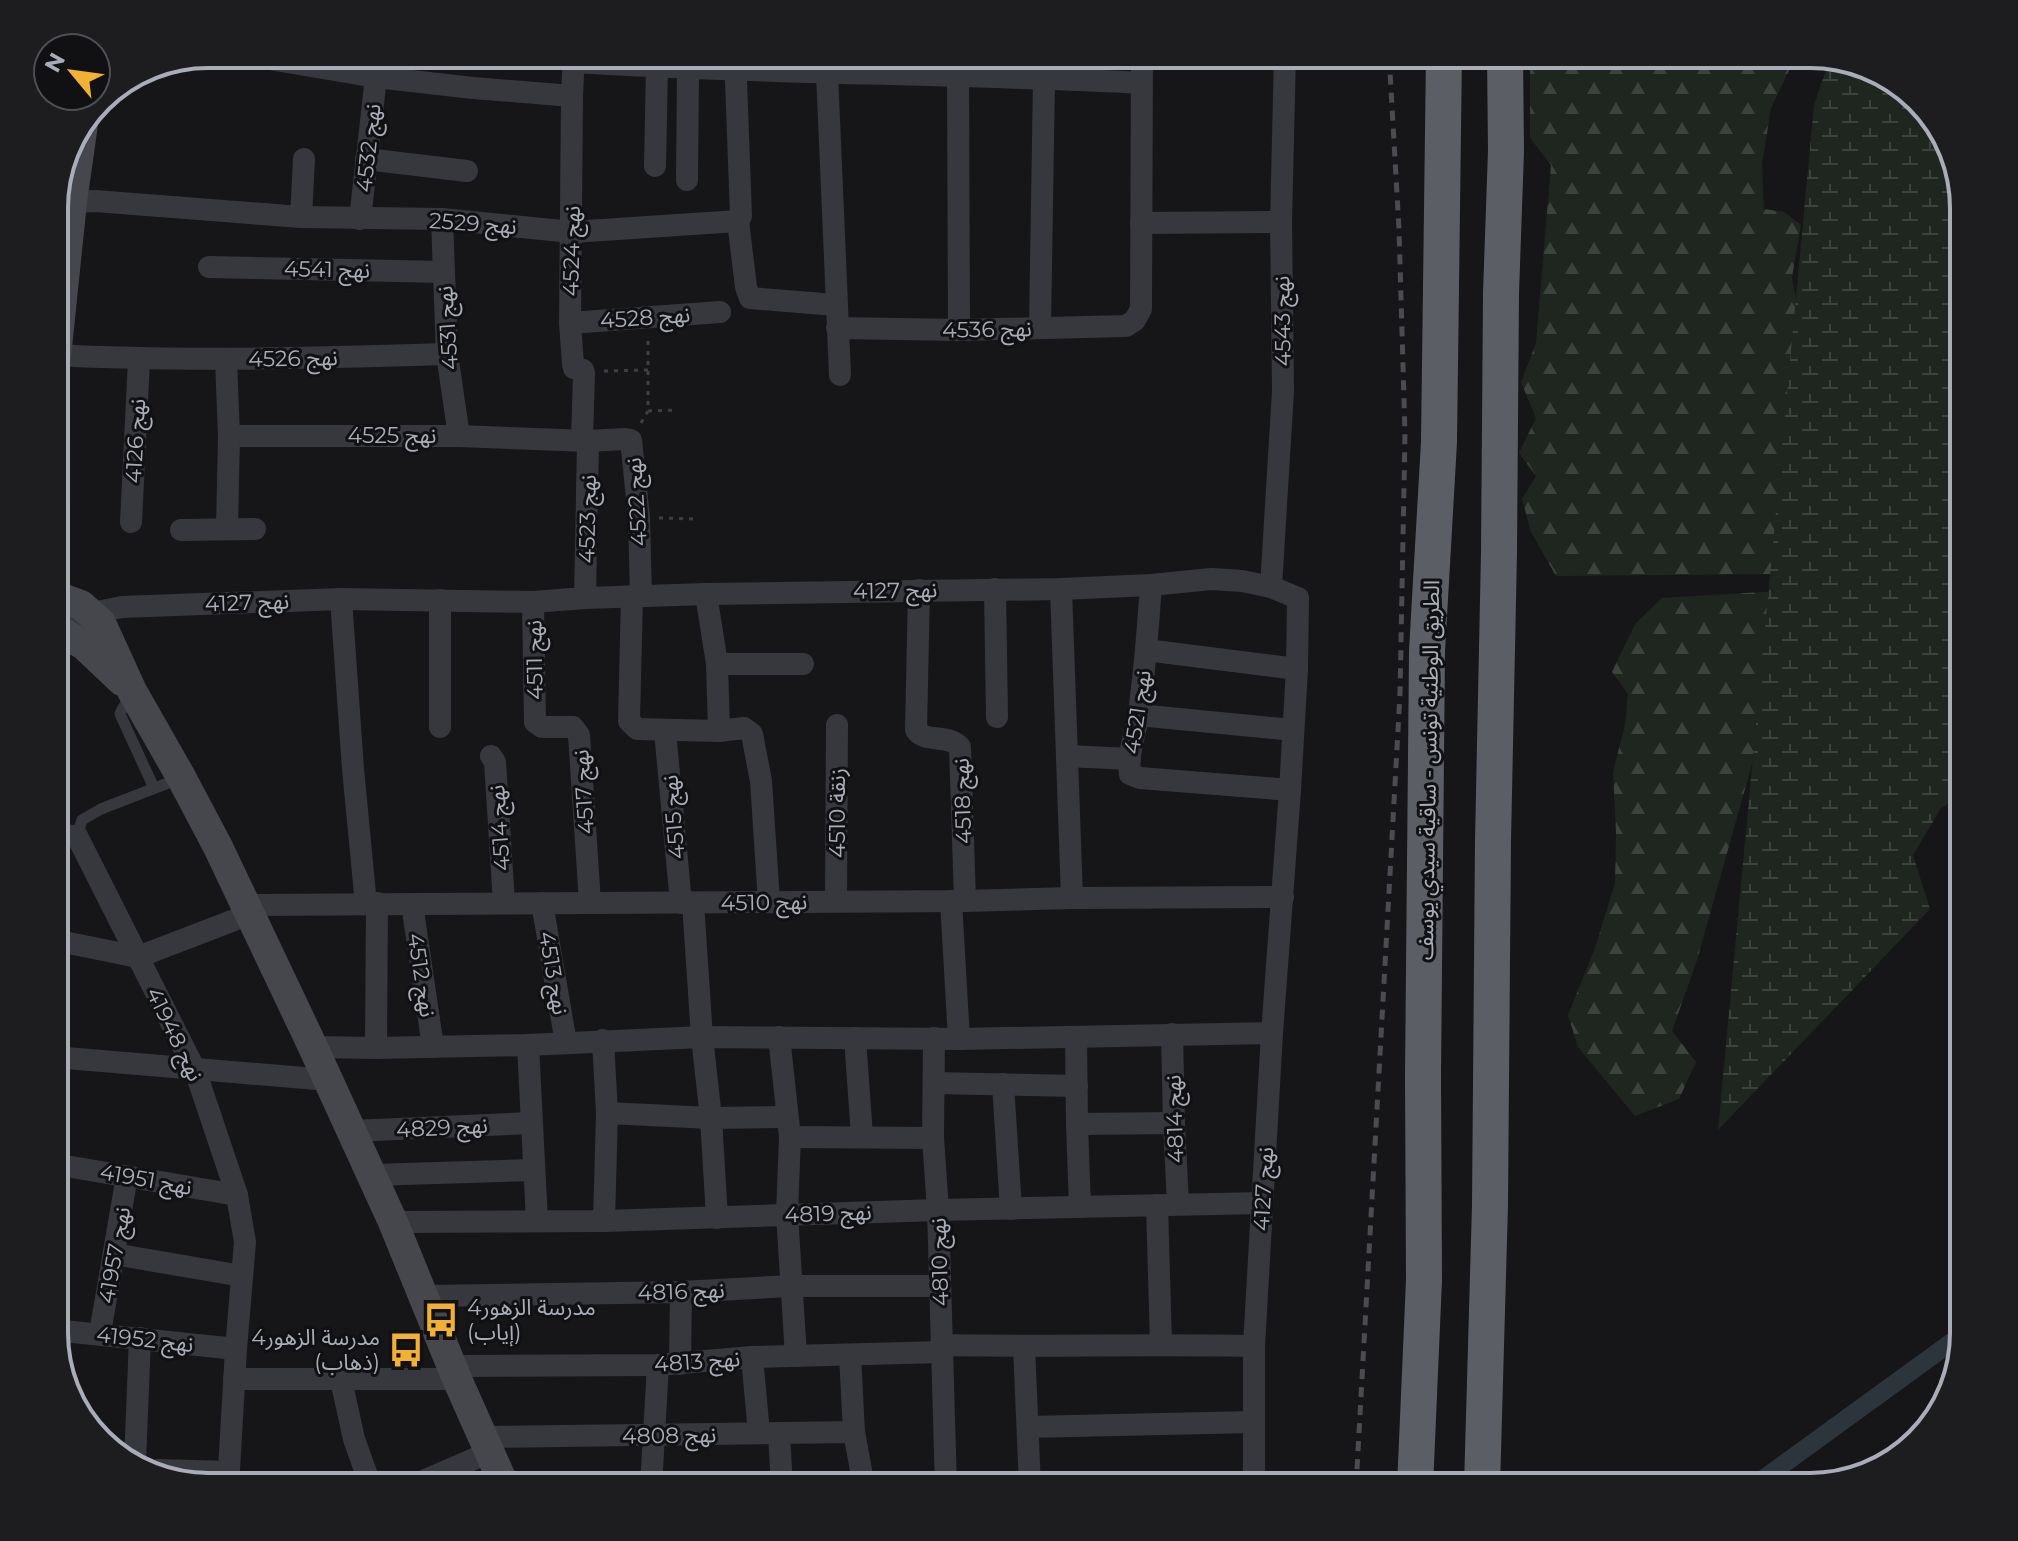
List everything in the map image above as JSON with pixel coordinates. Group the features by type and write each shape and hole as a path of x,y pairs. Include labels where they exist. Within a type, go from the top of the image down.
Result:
{"highway":[{"name":"الطريق الوطنية تونس - ساقية سيدي يوسف","path":"1416,1473 1424,1280 1427,651 1439,442 1444,68"},
{"path":"1482,1473 1490,1205 1505,68"}],"main road":[{"path":"68,600 92,613 108,635 168,783 248,910 393,1222 499,1473"},
{"path":"68,636 85,646 134,694"}],"street":[{"path":"347,68 376,77 572,96"},
{"name":"نهج 4524","path":"573,68 570,323 574,368 584,371 585,441"},
{"path":"655,166 657,68"},
{"path":"672,68 695,68"},
{"path":"735,68 741,216 738,221 750,298 836,305"},
{"path":"813,68 840,375"},
{"path":"842,68 1141,83"},
{"path":"1142,68 1141,223 1281,222"},
{"name":"نهج 4543","path":"1271,587 1283,391 1281,222 1285,68"},
{"path":"687,180 688,69"},
{"path":"958,76 959,330"},
{"name":"نهج 4532","path":"360,219 376,77"},
{"path":"1040,328 1044,78"},
{"path":"301,217 304,159"},
{"path":"366,159 467,171"},
{"name":"نهج 2529","path":"68,202 95,201 301,217 442,219 572,232 738,221"},
{"name":"نهج 4531","path":"442,219 447,354 459,436"},
{"name":"نهج 4536","path":"837,328 959,330 1126,326 1135,320 1141,309 1141,223"},
{"name":"نهج 4541","path":"209,267 444,272"},
{"name":"نهج 4528","path":"570,323 720,312"},
{"name":"نهج 4526","path":"68,365 139,360 447,354"},
{"name":"نهج 4126","path":"131,522 139,360"},
{"path":"226,360 229,436 227,529"},
{"name":"نهج 4525","path":"229,436 631,440"},
{"name":"نهج 4522","path":"631,440 639,517 629,721 637,729 665,731"},
{"name":"نهج 4523","path":"585,441 585,598"},
{"path":"181,530 255,529"},
{"name":"نهج 4127","path":"68,623 92,613 141,606 341,599 533,602 706,594 1061,589 1211,579 1271,587 1298,598 1290,790 1254,1346 1254,1473"},
{"name":"نهج 4521","path":"1151,585 1130,774 1140,778 1290,790"},
{"path":"995,589 997,717"},
{"path":"1061,589 1072,898"},
{"name":"نهج 4518","path":"919,590 916,730 922,737 950,740 960,747 959,1039"},
{"path":"706,594 717,664 719,731"},
{"path":"341,599 353,769 372,904 376,1048"},
{"path":"440,600 440,727"},
{"name":"نهج 4511","path":"533,602 535,719"},
{"path":"1146,650 1297,669"},
{"path":"717,664 803,664"},
{"path":"1138,715 1293,730"},
{"name":"نهج 4517","path":"535,719 537,725 542,727 573,727 579,735 590,903"},
{"name":"زنقة 4510","path":"836,901 837,725"},
{"path":"665,731 744,728 752,734 761,781 769,902"},
{"name":"نهج 4515","path":"665,731 711,1118 717,1218"},
{"name":"نهج 4514","path":"491,756 495,762 504,903"},
{"path":"1067,756 1130,759"},
{"name":"نهج 41948","path":"68,839 138,957 195,1070 237,1195 245,1242 229,1473"},
{"name":"نهج 4510","path":"248,910 372,904 1283,897"},
{"name":"نهج 4513","path":"542,903 566,1043"},
{"name":"نهج 4512","path":"412,904 433,1047"},
{"path":"68,943 138,957 248,910"},
{"path":"313,1047 528,1045 702,1037 959,1039 1272,1033"},
{"name":"نهج 4814","path":"1161,1344 1174,1123 1172,1034"},
{"path":"779,1037 788,1127 787,1214 796,1356"},
{"path":"1076,1037 1080,1207"},
{"path":"855,1038 862,1136"},
{"name":"نهج 4810","path":"934,1038 933,1138 946,1473"},
{"path":"603,1040 607,1113 604,1221"},
{"path":"528,1045 537,1221"},
{"path":"68,1058 328,1080"},
{"path":"934,1083 1077,1086"},
{"path":"1003,1084 1011,1209"},
{"path":"607,1113 711,1118 862,1136 933,1138"},
{"name":"نهج 4829","path":"352,1131 531,1123"},
{"path":"1077,1124 1174,1123"},
{"name":"نهج 41951","path":"68,1166 237,1195"},
{"path":"372,1175 533,1170"},
{"name":"نهج 41957","path":"100,1333 127,1176"},
{"name":"نهج 4819","path":"393,1222 604,1221 1262,1203"},
{"path":"114,1254 242,1276"},
{"name":"نهج 4816","path":"423,1296 681,1292 791,1286 939,1286"},
{"path":"652,1473 653,1436 681,1292"},
{"name":"نهج 41952","path":"68,1331 236,1349"},
{"path":"135,1452 140,1338"},
{"name":"نهج 4813","path":"455,1373 669,1365 752,1357 850,1355 942,1348 1161,1344 1254,1346"},
{"path":"1024,1346 1030,1473"},
{"path":"850,1355 854,1432 861,1473"},
{"path":"752,1357 779,1473"},
{"path":"234,1379 341,1380 455,1373"},
{"path":"341,1380 354,1439 366,1473"},
{"path":"1028,1427 1253,1422"},
{"name":"نهج 4808","path":"487,1445 653,1436 854,1432"},
{"path":"435,1473 487,1445"}],"lane":[{"path":"68,834 82,820 101,809 168,783"}],"path":[{"path":"647,317 648,411 676,410"},
{"path":"584,371 648,370"},
{"name":"نهج 4522","path":"631,440 648,411"},
{"path":"639,517 697,519"}],"green space":[{"path":"1530,68 1790,68 1771,108 1762,164 1764,209 1784,212 1801,225 1792,277 1797,306 1783,574 1556,576 1531,532 1522,499 1536,476 1519,453 1536,418 1521,382 1536,343 1551,165 1530,138"},
{"path":"1826,69 1855,75 1880,87 1909,109 1926,130 1943,163 1949,190 1950,803 1941,808 1913,855 1930,909 1718,1130 1814,105"},
{"path":"1779,591 1752,764 1697,960 1672,1031 1696,1062 1679,1099 1635,1116 1578,1047 1568,1015 1595,948 1615,883 1613,772 1625,725 1628,694 1612,672 1635,624 1662,598"}],"waterway":[{"path":"1771,1473 1949,1344"}],"railway":[{"path":"1357,1473 1400,694 1405,434 1399,229 1390,68"}],"place":[{"name":"مدرسة الزهور4 (إياب)","path":"441,1320"},
{"name":"مدرسة الزهور4 (ذهاب)","path":"406,1350"}]}
